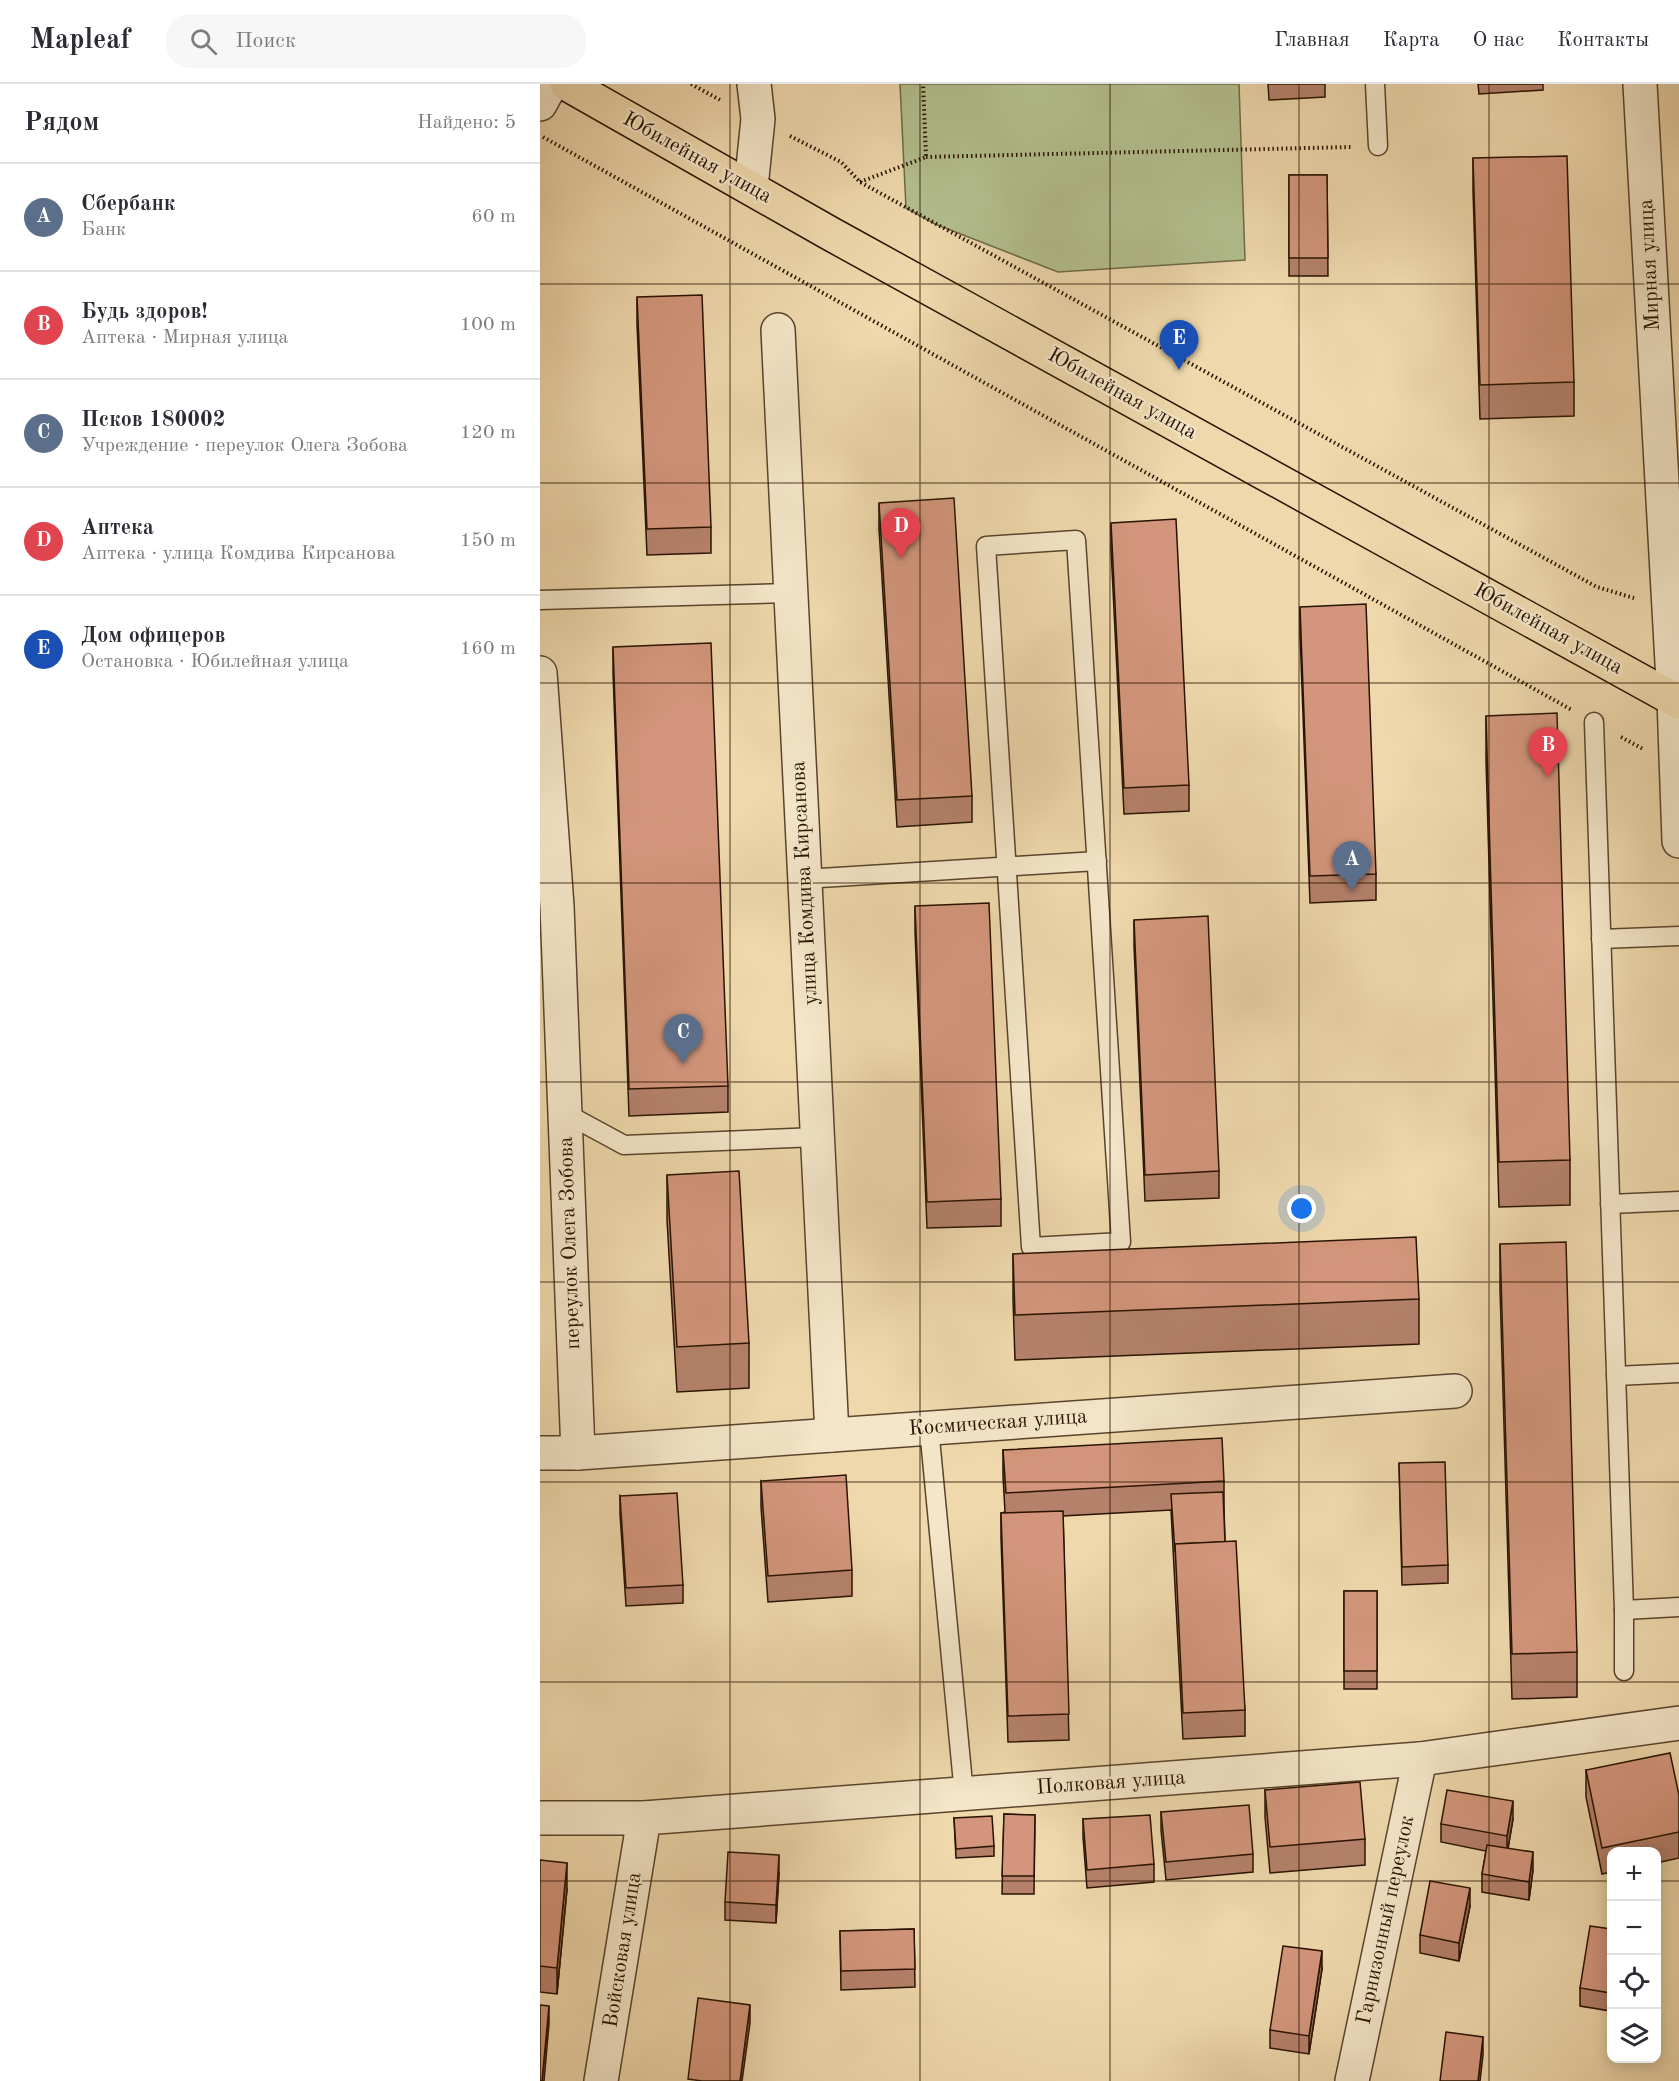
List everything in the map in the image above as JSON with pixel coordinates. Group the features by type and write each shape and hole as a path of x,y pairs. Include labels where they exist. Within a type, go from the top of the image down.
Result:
{"main road":[{"name":"Юбилейная улица","path":"567,84 831,234 1676,700"}],"street":[{"path":"540,104 552,84"},
{"path":"752,188 758,119 754,84"},
{"name":"Мирная улица","path":"1640,84 1676,700 1679,841"},
{"name":"улица Комдива Кирсанова","path":"778,330 832,1435"},
{"name":"переулок Олега Зобова","path":"540,673 548,906 565,1113 578,1453"},
{"name":"Космическая улица","path":"540,1453 578,1453 1455,1391"},
{"name":"Полковая улица","path":"540,1818 644,1818 1420,1759 1679,1723"},
{"name":"Гарнизонный переулок","path":"1352,2081 1420,1759"},
{"name":"Войсковая улица","path":"601,2081 644,1818"}],"lane":[{"path":"1375,84 1378,146"},
{"path":"1076,540 1096,861 1121,1242 1031,1247 986,546 1076,540"},
{"path":"540,600 790,593"},
{"path":"1594,722 1624,1610 1624,1671"},
{"path":"804,879 1096,861"},
{"path":"1601,939 1679,936"},
{"path":"565,1113 624,1145 817,1137"},
{"path":"1610,1204 1679,1201"},
{"path":"1616,1376 1679,1373"},
{"path":"929,1428 964,1794"},
{"path":"1624,1610 1679,1607"}],"path":[{"path":"691,84 841,162 860,182 1597,587 1669,608"},
{"path":"923,84 926,157"},
{"path":"540,135 1676,768"},
{"path":"860,182 926,157 1378,146"}],"green space":[{"path":"900,84 1239,84 1245,260 1058,272 935,224 906,208"}],"building":[{"path":"1567,156 1574,382 1480,385 1473,158"},
{"path":"1289,175 1327,175 1328,258 1289,258"},
{"path":"702,295 711,527 647,529 637,297"},
{"path":"954,498 972,796 897,800 879,503"},
{"path":"1176,519 1189,785 1124,788 1111,523"},
{"path":"1366,604 1376,874 1310,876 1300,607"},
{"path":"711,643 728,1086 629,1089 613,647"},
{"path":"1557,713 1570,1160 1499,1162 1486,716"},
{"path":"989,903 1001,1199 927,1202 915,906"},
{"path":"1208,916 1219,1171 1145,1175 1134,920"},
{"path":"739,1171 749,1343 677,1347 667,1175"},
{"path":"1416,1237 1419,1299 1015,1315 1013,1254"},
{"path":"1566,1242 1577,1652 1512,1654 1500,1244"},
{"path":"1222,1438 1224,1481 1006,1493 1003,1450"},
{"path":"1445,1462 1448,1565 1402,1567 1399,1463"},
{"path":"846,1475 852,1570 768,1576 761,1481"},
{"path":"1223,1492 1225,1542 1175,1544 1175,1552 1171,1494"},
{"path":"677,1493 683,1585 626,1588 620,1496"},
{"path":"1063,1511 1069,1714 1008,1716 1001,1513"},
{"path":"1236,1541 1245,1710 1183,1713 1175,1544"},
{"path":"1344,1591 1377,1591 1377,1671 1344,1671"},
{"path":"1670,1753 1679,1795 1679,1832 1602,1848 1586,1770"},
{"path":"1360,1782 1365,1839 1270,1847 1265,1790"},
{"path":"1447,1790 1513,1801 1507,1836 1441,1824"},
{"path":"1249,1805 1253,1854 1166,1862 1161,1812"},
{"path":"1004,1814 1035,1815 1034,1876 1002,1876"},
{"path":"1150,1815 1154,1864 1087,1870 1083,1819"},
{"path":"992,1816 994,1846 956,1849 954,1818"},
{"path":"1487,1845 1533,1852 1529,1882 1482,1874"},
{"path":"728,1852 779,1855 776,1905 725,1902"},
{"path":"540,1860 567,1863 557,1968 540,1966"},
{"path":"1430,1881 1470,1888 1459,1943 1420,1935"},
{"path":"1590,1926 1607,1928 1607,1992 1580,1988"},
{"path":"914,1929 915,1969 841,1971 840,1931"},
{"path":"1283,1946 1322,1951 1309,2036 1270,2030"},
{"path":"698,1998 750,2005 740,2081 688,2079"},
{"path":"540,2005 549,2006 542,2081 540,2081"},
{"path":"1446,2032 1483,2037 1478,2081 1440,2081"}],"place":[{"name":"Дом офицеров","path":"1179,370"},
{"name":"Аптека","path":"901,558"},
{"name":"Будь здоров!","path":"1548,777"},
{"name":"Сбербанк","path":"1352,891"},
{"name":"Псков 180002","path":"683,1064"}]}
